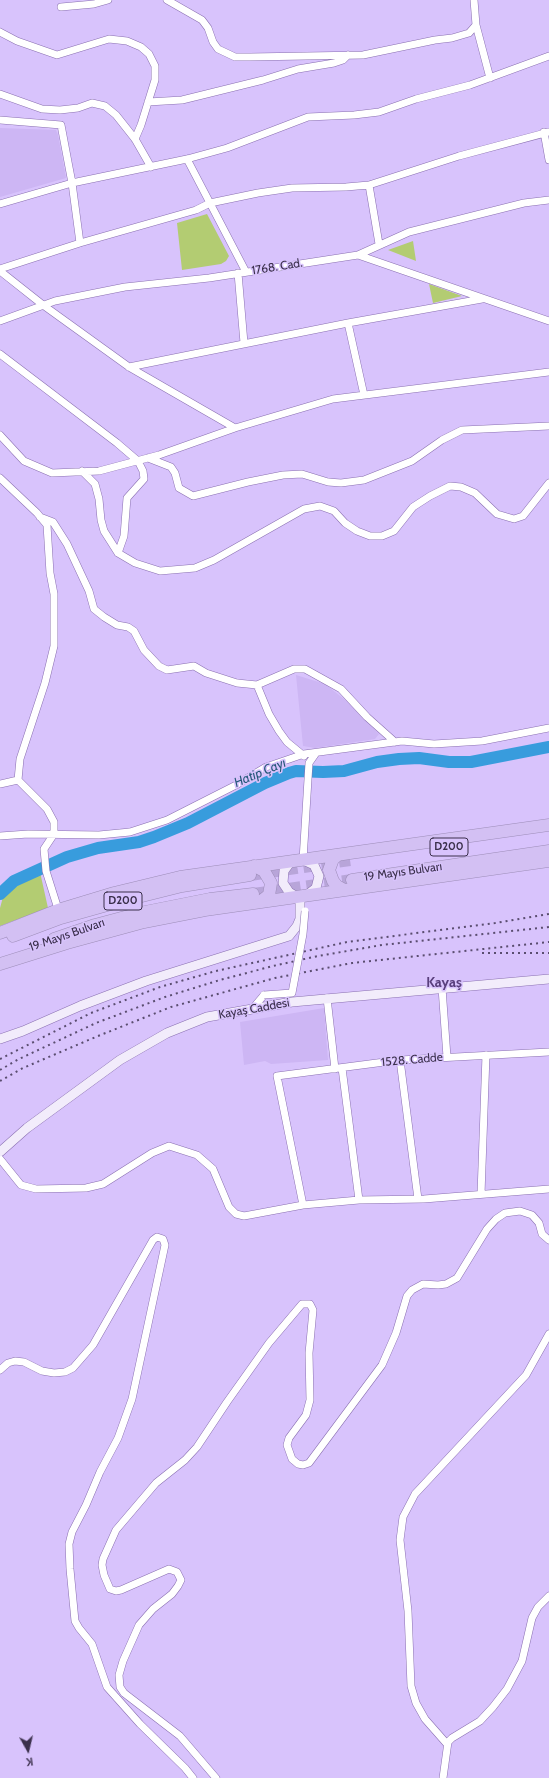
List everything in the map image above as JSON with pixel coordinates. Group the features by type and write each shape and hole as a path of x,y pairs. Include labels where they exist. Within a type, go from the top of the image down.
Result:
{"highway":[{"path":"252,871 297,861 549,826"},
{"name":"19 Mayıs Bulvarı","path":"350,860 549,833"},
{"name":"19 Mayıs Bulvarı","path":"352,880 549,852"},
{"path":"338,855 333,859 329,870 333,881 337,886 344,890"},
{"path":"257,898 302,901 344,890 549,861"},
{"path":"0,933 60,914 114,893 180,877 264,871 271,883 269,895 144,922 3,961"},
{"name":"19 Mayıs Bulvarı","path":"0,941 60,914"}],"street":[{"path":"62,7 88,5 108,0"},
{"path":"167,0 202,20 208,28 213,42 218,49 235,57 363,55 435,40 452,38 469,33 476,25"},
{"path":"474,0 476,25 490,78"},
{"path":"0,32 17,41 57,55 109,40 127,41 141,47 150,54 155,66 155,80 135,139"},
{"path":"148,102 182,100 263,80 298,69 334,63 343,60 348,55"},
{"path":"0,204 72,182 151,167 228,148 308,117 354,115 379,112 416,99 490,78 549,56"},
{"path":"0,94 48,109 60,110 78,108 92,103 105,106 116,115 135,139 151,167"},
{"path":"0,120 61,125 72,182 80,243"},
{"path":"0,270 80,243 196,210 210,203 292,188 369,185 459,156 547,132 549,160"},
{"path":"187,159 210,203 242,273 244,343"},
{"path":"369,185 379,244"},
{"path":"358,255 379,244 409,232 524,203 549,200"},
{"name":"1768. Cad.","path":"0,321 55,301 124,287 242,273 358,255 549,321"},
{"path":"0,270 43,305 129,366 235,428"},
{"path":"129,366 484,298"},
{"path":"348,323 364,395"},
{"path":"0,354 117,443 138,461 143,471 144,479 127,498 124,536 118,553"},
{"path":"0,435 24,461 52,473 99,471 148,458 235,428 333,399 549,372"},
{"path":"148,458 171,467 175,473 179,488 193,496 283,475 302,474 328,482 341,483 364,480 412,461 442,440 462,430 549,426"},
{"path":"82,472 95,484 104,531 118,553 135,563 160,571 195,568 214,560 287,516 304,508 320,506 334,511 345,523 357,531 370,536 382,536 394,530 413,507 450,486 461,487 475,493 498,514 514,520 523,516 549,482"},
{"path":"0,478 47,525 50,573 54,594 54,646 45,683 20,759 18,780"},
{"path":"40,517 53,522 67,544 88,591 94,609 104,618 117,625 128,627 134,631 141,645 159,666 167,670 194,666 206,673 237,683 257,686 294,669 305,669 341,689 367,717 395,742"},
{"path":"257,686 279,731 287,742 304,754 309,763"},
{"path":"0,836 54,834 99,835 130,832 168,820 236,785 266,766 304,754 402,741 434,744 482,741 549,728"},
{"path":"253,1008 264,996 294,993 306,935 302,901 289,892 283,882 284,871 297,861 309,763 316,753"},
{"path":"0,784 18,780"},
{"path":"18,780 47,809 54,822 54,834 44,849 46,871 60,914"},
{"path":"0,1039 153,978 289,936 298,926 302,901 316,888 319,876 314,865 297,861"},
{"name":"Kayaş Caddesi","path":"0,1152 27,1128 120,1060 142,1046 185,1025 207,1017 253,1008 328,998 549,979"},
{"path":"442,988 447,1057"},
{"path":"328,998 359,1200"},
{"name":"1528. Cadde","path":"303,1205 276,1076 400,1060 549,1052"},
{"path":"481,1194 486,1055"},
{"path":"400,1060 418,1199"},
{"path":"0,1159 22,1185 36,1189 86,1188 104,1184 152,1152 169,1146 197,1155 213,1169 228,1208 236,1214 244,1216 303,1205 359,1200 418,1199 549,1189"},
{"path":"216,1778 180,1736 124,1693 120,1687 119,1675 123,1660 139,1625 153,1609 172,1594 178,1586 180,1580 177,1572 169,1569 121,1590 116,1591 110,1589 104,1575 102,1564 116,1530 156,1482 185,1460 197,1447 222,1408 269,1343 302,1304 310,1304 313,1310 308,1353 310,1400 307,1412 289,1438 287,1445 292,1459 298,1464 303,1465 309,1463 382,1365 396,1333 407,1296 412,1290 424,1284 446,1284 457,1278 487,1229 496,1218 505,1213 520,1212 532,1215 539,1223 542,1234 549,1240"},
{"path":"0,1370 8,1363 15,1361 24,1362 42,1370 54,1373 65,1372 73,1368 93,1345 153,1240 157,1237 163,1239 165,1245 132,1399 118,1438 98,1476 86,1505 72,1532 69,1544 70,1569 75,1621 92,1644 107,1687 140,1724 185,1768 193,1778"},
{"path":"447,1744 425,1719 416,1703 411,1686 408,1611 400,1540 403,1517 415,1494 526,1375 549,1334"},
{"path":"443,1778 447,1744 452,1738 480,1721 504,1693 522,1661 530,1623 535,1612 549,1596"}],"shaded area":[{"path":"0,128 56,130 66,178 0,197"},
{"path":"296,675 325,684 349,703 379,734 375,739 315,748 303,746"},
{"path":"324,1008 328,1060 271,1064 265,1061 244,1065 240,1022"}],"green space":[{"path":"207,214 229,256 226,261 221,264 182,270 177,223"},
{"path":"413,241 416,261 388,250"},
{"path":"429,284 462,296 433,303"},
{"path":"40,872 48,908 0,926 0,908 3,897 14,884"}],"waterway":[{"name":"Hatip Çayı","path":"0,894 14,881 67,857 98,848 139,842 154,837 188,823 265,783 296,771 344,771 377,762 399,759 419,758 449,762 471,762 549,747"}],"tunnel":[{"path":"250,875 350,860"},
{"path":"253,894 352,880"}],"railway":[{"path":"0,1059 91,1013 160,987 216,971 347,942 495,923 549,914"},
{"path":"0,1070 19,1059 96,1023 165,997 273,966 318,956 382,945 549,927"},
{"path":"0,1081 23,1068 171,1007 275,978 352,963 549,942"},
{"path":"482,953 549,953"}],"district":[{"name":"Kayaş","path":"444,983"}]}
